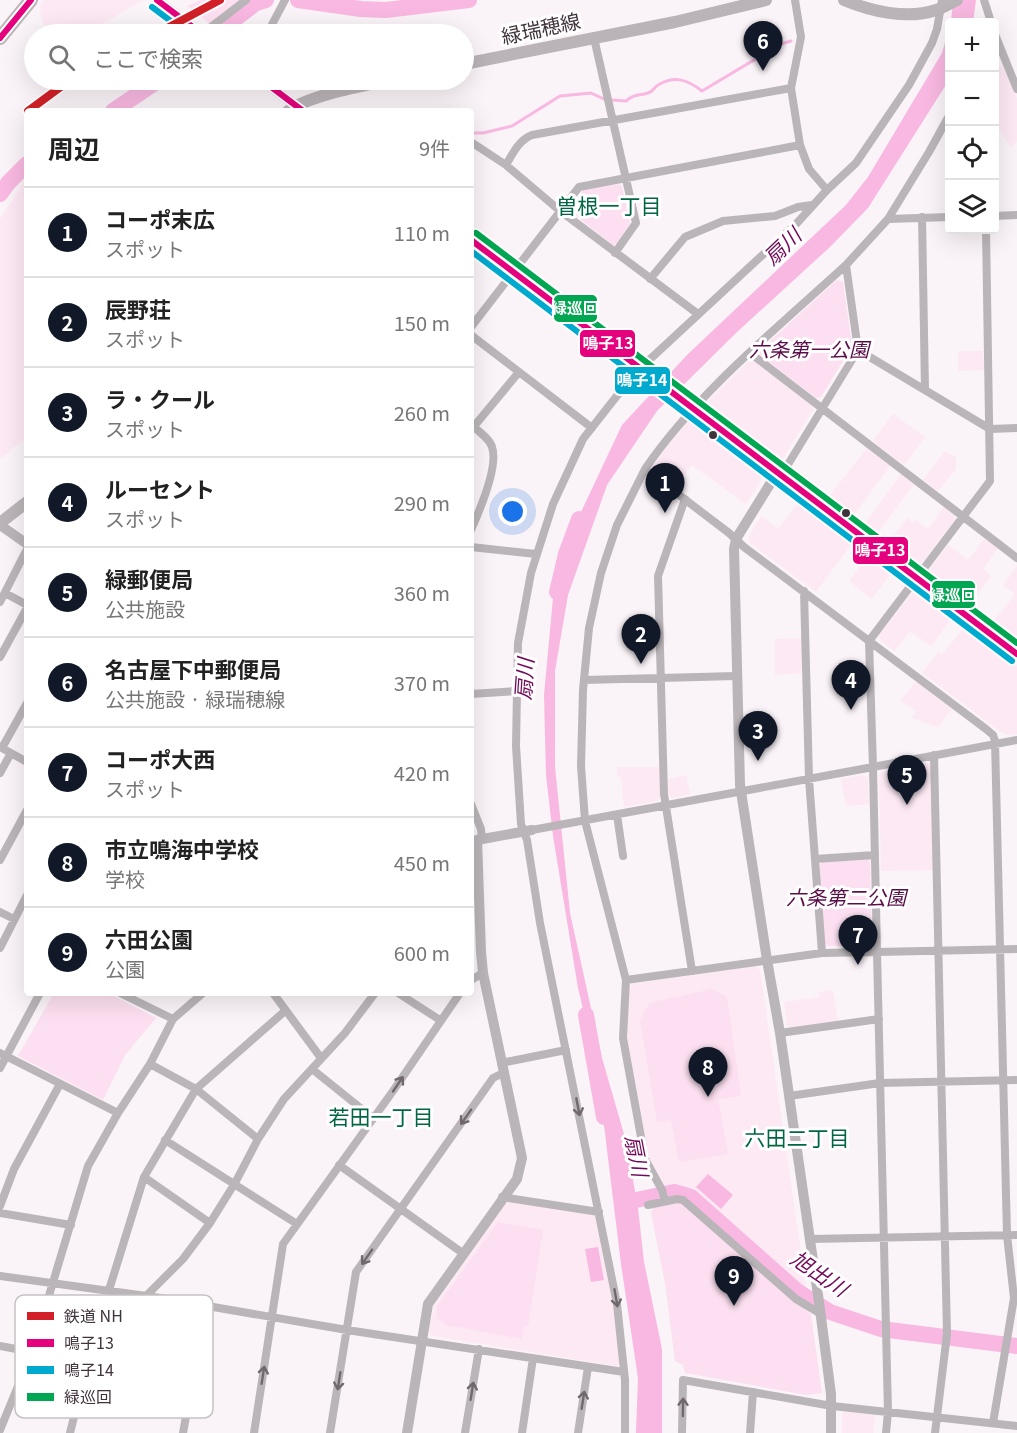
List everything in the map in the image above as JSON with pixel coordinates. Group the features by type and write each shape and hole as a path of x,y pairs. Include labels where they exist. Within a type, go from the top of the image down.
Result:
{"highway":[{"path":"0,26 22,0"},
{"path":"0,38 31,0"}],"main road":[{"name":"緑瑞穂線","path":"474,62 685,20 766,0"},
{"path":"844,0 868,9 894,13 924,12 957,0"},
{"path":"298,108 357,90"},
{"path":"0,524 24,504"}],"street":[{"path":"157,0 189,24"},
{"path":"215,24 246,0"},
{"path":"795,0 801,37 791,88 800,145 808,169 827,190"},
{"path":"984,0 990,18"},
{"path":"272,24 284,2"},
{"path":"625,1433 624,1372 617,1304 566,1050 528,831 521,824 516,692 518,643 531,573 553,504 583,439 641,368 797,223 812,205 856,163 909,85 932,43 942,5"},
{"path":"594,38 636,223 615,253"},
{"path":"999,48 1017,89"},
{"path":"506,165 525,138 791,88"},
{"path":"273,90 294,108"},
{"path":"664,1196 645,1159 623,1038 626,980 585,821 581,766 584,680 589,628 601,573 617,525 645,469 694,409 750,353 846,265 888,219 945,123"},
{"path":"474,144 506,165 559,210 698,314"},
{"path":"474,323 559,210 579,188 626,177 800,145"},
{"path":"650,279 685,237 723,221 775,216 798,207 812,205"},
{"path":"999,216 1017,215"},
{"path":"888,219 945,217"},
{"path":"922,218 924,390"},
{"path":"886,1433 888,1412 869,641 990,481 986,234"},
{"path":"474,242 1017,654"},
{"path":"831,1433 832,1406 820,1309 780,1033 766,960 739,778 733,559 736,539 770,484 787,466 858,350 846,265"},
{"path":"474,337 592,428"},
{"path":"858,350 990,429 1017,428"},
{"path":"750,353 1017,558"},
{"path":"474,426 519,372"},
{"path":"474,430 492,445 493,451 491,472 483,504 474,524"},
{"path":"645,469 744,547 986,729 993,735 996,743 1007,1235 1014,1298 1004,1345 993,1423"},
{"path":"685,499 658,576 664,794 692,971"},
{"path":"0,524 24,542"},
{"path":"474,547 536,554"},
{"path":"0,602 24,555"},
{"path":"804,591 809,779 822,952"},
{"path":"5,593 24,604"},
{"path":"0,657 24,612"},
{"path":"584,680 736,676"},
{"path":"474,694 516,692"},
{"path":"0,773 4,750 24,709"},
{"path":"477,840 1017,740"},
{"path":"4,750 24,760"},
{"path":"934,755 940,950 946,1337 935,1433"},
{"path":"407,1433 428,1304 517,1179 522,1158 483,973 477,840 481,829 474,812"},
{"path":"617,815 623,856"},
{"path":"0,860 24,816"},
{"path":"814,860 875,855"},
{"path":"0,948 24,901"},
{"path":"0,912 14,919"},
{"path":"626,980 822,952 1017,949"},
{"path":"474,978 483,973"},
{"path":"0,1068 3,1055 38,996"},
{"path":"126,996 173,1019"},
{"path":"49,1295 88,1166 118,1113 150,1064 173,1019 200,996"},
{"path":"275,996 321,1058"},
{"path":"147,1295 183,1259 210,1223 235,1183 258,1139 284,1099 345,1033 373,996"},
{"path":"403,996 440,1020"},
{"path":"254,1433 283,1244 393,1091 457,996"},
{"path":"109,1290 144,1176 196,1089 285,1011"},
{"path":"780,1033 879,1019"},
{"path":"330,1433 356,1272 502,1068 566,1050"},
{"path":"3,1055 118,1113"},
{"path":"150,1064 196,1089 258,1139"},
{"path":"312,1070 373,1118"},
{"path":"789,1096 880,1083 1017,1080"},
{"path":"0,1206 14,1169 60,1084"},
{"path":"165,1140 297,1224"},
{"path":"339,1165 464,1254"},
{"path":"144,1176 210,1223"},
{"path":"648,1205 664,1196 689,1204 796,1299 820,1309"},
{"path":"502,1197 598,1212"},
{"path":"0,1214 70,1225"},
{"path":"810,1239 1017,1235"},
{"path":"0,1276 135,1295"},
{"path":"213,1308 624,1372"},
{"path":"0,1346 15,1349"},
{"path":"465,1433 479,1349"},
{"path":"522,1433 533,1358"},
{"path":"578,1433 588,1367"},
{"path":"682,1433 683,1380 832,1406 1017,1426"},
{"path":"750,1433 753,1392"},
{"path":"0,1430 15,1393"},
{"path":"70,1433 73,1418"},
{"path":"183,1433 186,1418"}],"shaded area":[{"path":"44,0 141,0 102,24 44,24 40,12"},
{"path":"953,0 976,0 974,18 951,18"},
{"name":"扇川","path":"945,43 945,86 868,208 657,411 607,485 568,595 555,671 555,767 570,913 602,1058 626,1141 638,1208 644,1262 662,1349 662,1433 636,1433 638,1378 621,1264 597,1068 578,988 553,836 546,775 544,695 553,598 581,512 622,425 687,355 846,205 868,177 942,53"},
{"path":"1004,66 1017,99 1017,141 1011,147 999,130 999,68"},
{"path":"24,183 24,440 2,458 0,456 0,219"},
{"path":"958,351 983,351 984,370 958,371"},
{"path":"753,361 812,406 813,410 783,458 779,460 709,405 709,400 748,362"},
{"path":"893,414 925,437 904,465 873,441"},
{"path":"690,419 761,473 762,478 746,504 692,465 675,486 653,470 653,465"},
{"path":"867,448 890,466 853,516 828,498"},
{"path":"945,451 956,458 956,469 938,491 923,480"},
{"path":"901,474 914,484 877,534 864,525"},
{"path":"799,502 853,542 816,592 750,543 749,536 761,516 778,529"},
{"path":"944,507 954,515 955,520 921,564 916,564 888,543 907,518 913,523 915,520 928,529"},
{"path":"985,538 998,548 983,569 991,576 969,605 929,575 929,570 948,545 968,560"},
{"path":"869,555 892,572 872,599 849,581"},
{"path":"1017,566 1017,637 1015,640 993,622 1015,594 1003,585"},
{"path":"917,591 952,618 931,646 910,631 894,651 880,640 879,635 913,592"},
{"path":"964,627 1017,667 1017,734 1008,735 1001,732 922,673 938,652 942,655"},
{"path":"802,638 803,673 775,675 775,639"},
{"path":"916,681 952,709 938,727 912,718 916,711 901,700"},
{"path":"927,763 931,766 933,870 881,871 879,775 881,772"},
{"path":"617,767 660,767 660,797 657,801 624,807 621,777 617,776"},
{"path":"686,775 690,794 672,798 668,794 668,779"},
{"path":"864,775 868,778 869,804 846,806 841,779"},
{"path":"755,966 760,970 807,1294 797,1288 697,1196 680,1189 666,1189 649,1157 627,1037 629,990 632,984"},
{"path":"833,990 838,1021 791,1028 787,1025 784,1002 820,997 819,992"},
{"path":"708,1174 733,1195 721,1209 696,1187"},
{"path":"510,1202 595,1215 610,1280 621,1362 617,1366 432,1336 429,1332 434,1306 505,1204"},
{"path":"598,1247 604,1280 591,1282 585,1249"},
{"path":"846,1412 875,1414 873,1433 842,1433 842,1414"}],"green space":[{"path":"201,0 243,0 215,22 209,23 187,6"},
{"path":"619,184 622,186 630,223 617,244 613,245 570,211 583,190"},
{"name":"六条第一公園","path":"837,280 843,282 852,346 821,397 816,398 760,355 759,351"},
{"name":"六条第二公園","path":"867,858 870,862 872,943 869,946 828,946 825,944 819,865 823,862"},
{"path":"712,989 727,997 741,1096 718,1099 728,1154 679,1162 671,1120 657,1122 640,1021 649,1003"},
{"path":"52,996 114,996 156,1018 125,1055 103,1100 18,1056"},
{"path":"683,1203 811,1314 822,1393 806,1395 685,1373 683,1365 675,1361 665,1283 651,1213 654,1206"},
{"path":"498,1222 543,1230 528,1327 524,1326 522,1339 446,1325 437,1318 437,1306"}],"pier":[{"path":"666,374 685,388 669,403 651,389"}],"waterway":[{"path":"229,24 256,3 266,0"},
{"path":"298,0 361,9 386,10 469,0"},
{"path":"613,100 626,101 634,96 650,92 658,85 670,80 681,80 702,91 781,44 791,41"},
{"path":"117,108 144,90"},
{"path":"474,133 512,126 560,96 591,93 604,99"},
{"path":"0,194 24,167"},
{"name":"扇川","path":"557,592 566,554 579,519"},
{"name":"扇川","path":"586,1015 604,1117"},
{"name":"旭出川","path":"622,1203 674,1192 691,1197 797,1291 830,1312 881,1329 1017,1346"}],"rail line":[{"name":"NH","path":"175,24 220,0"},
{"name":"NH","path":"32,108 56,90"}],"transit line":[{"name":"鳴子13","path":"0,38 31,0"},
{"name":"鳴子13","path":"157,0 189,24"},
{"name":"鳴子14","path":"152,7 175,24"},
{"name":"鳴子13","path":"275,90 299,108"},
{"name":"緑巡回","path":"476,233 1017,643"},
{"name":"鳴子13","path":"474,242 1017,654"},
{"name":"鳴子14","path":"474,253 1012,661"}],"place":[{"name":"名古屋下中郵便局","path":"763,71"},
{"name":"コーポ末広","path":"665,513"},
{"name":"辰野荘","path":"641,664"},
{"name":"ルーセント","path":"851,710"},
{"name":"ラ・クール","path":"758,761"},
{"name":"緑郵便局","path":"907,805"},
{"name":"コーポ大西","path":"858,965"},
{"name":"市立鳴海中学校","path":"708,1097"},
{"name":"六田公園","path":"734,1306"}],"district":[{"name":"曽根一丁目","path":"609,207"},
{"name":"若田一丁目","path":"381,1118"},
{"name":"六田二丁目","path":"797,1139"}]}
